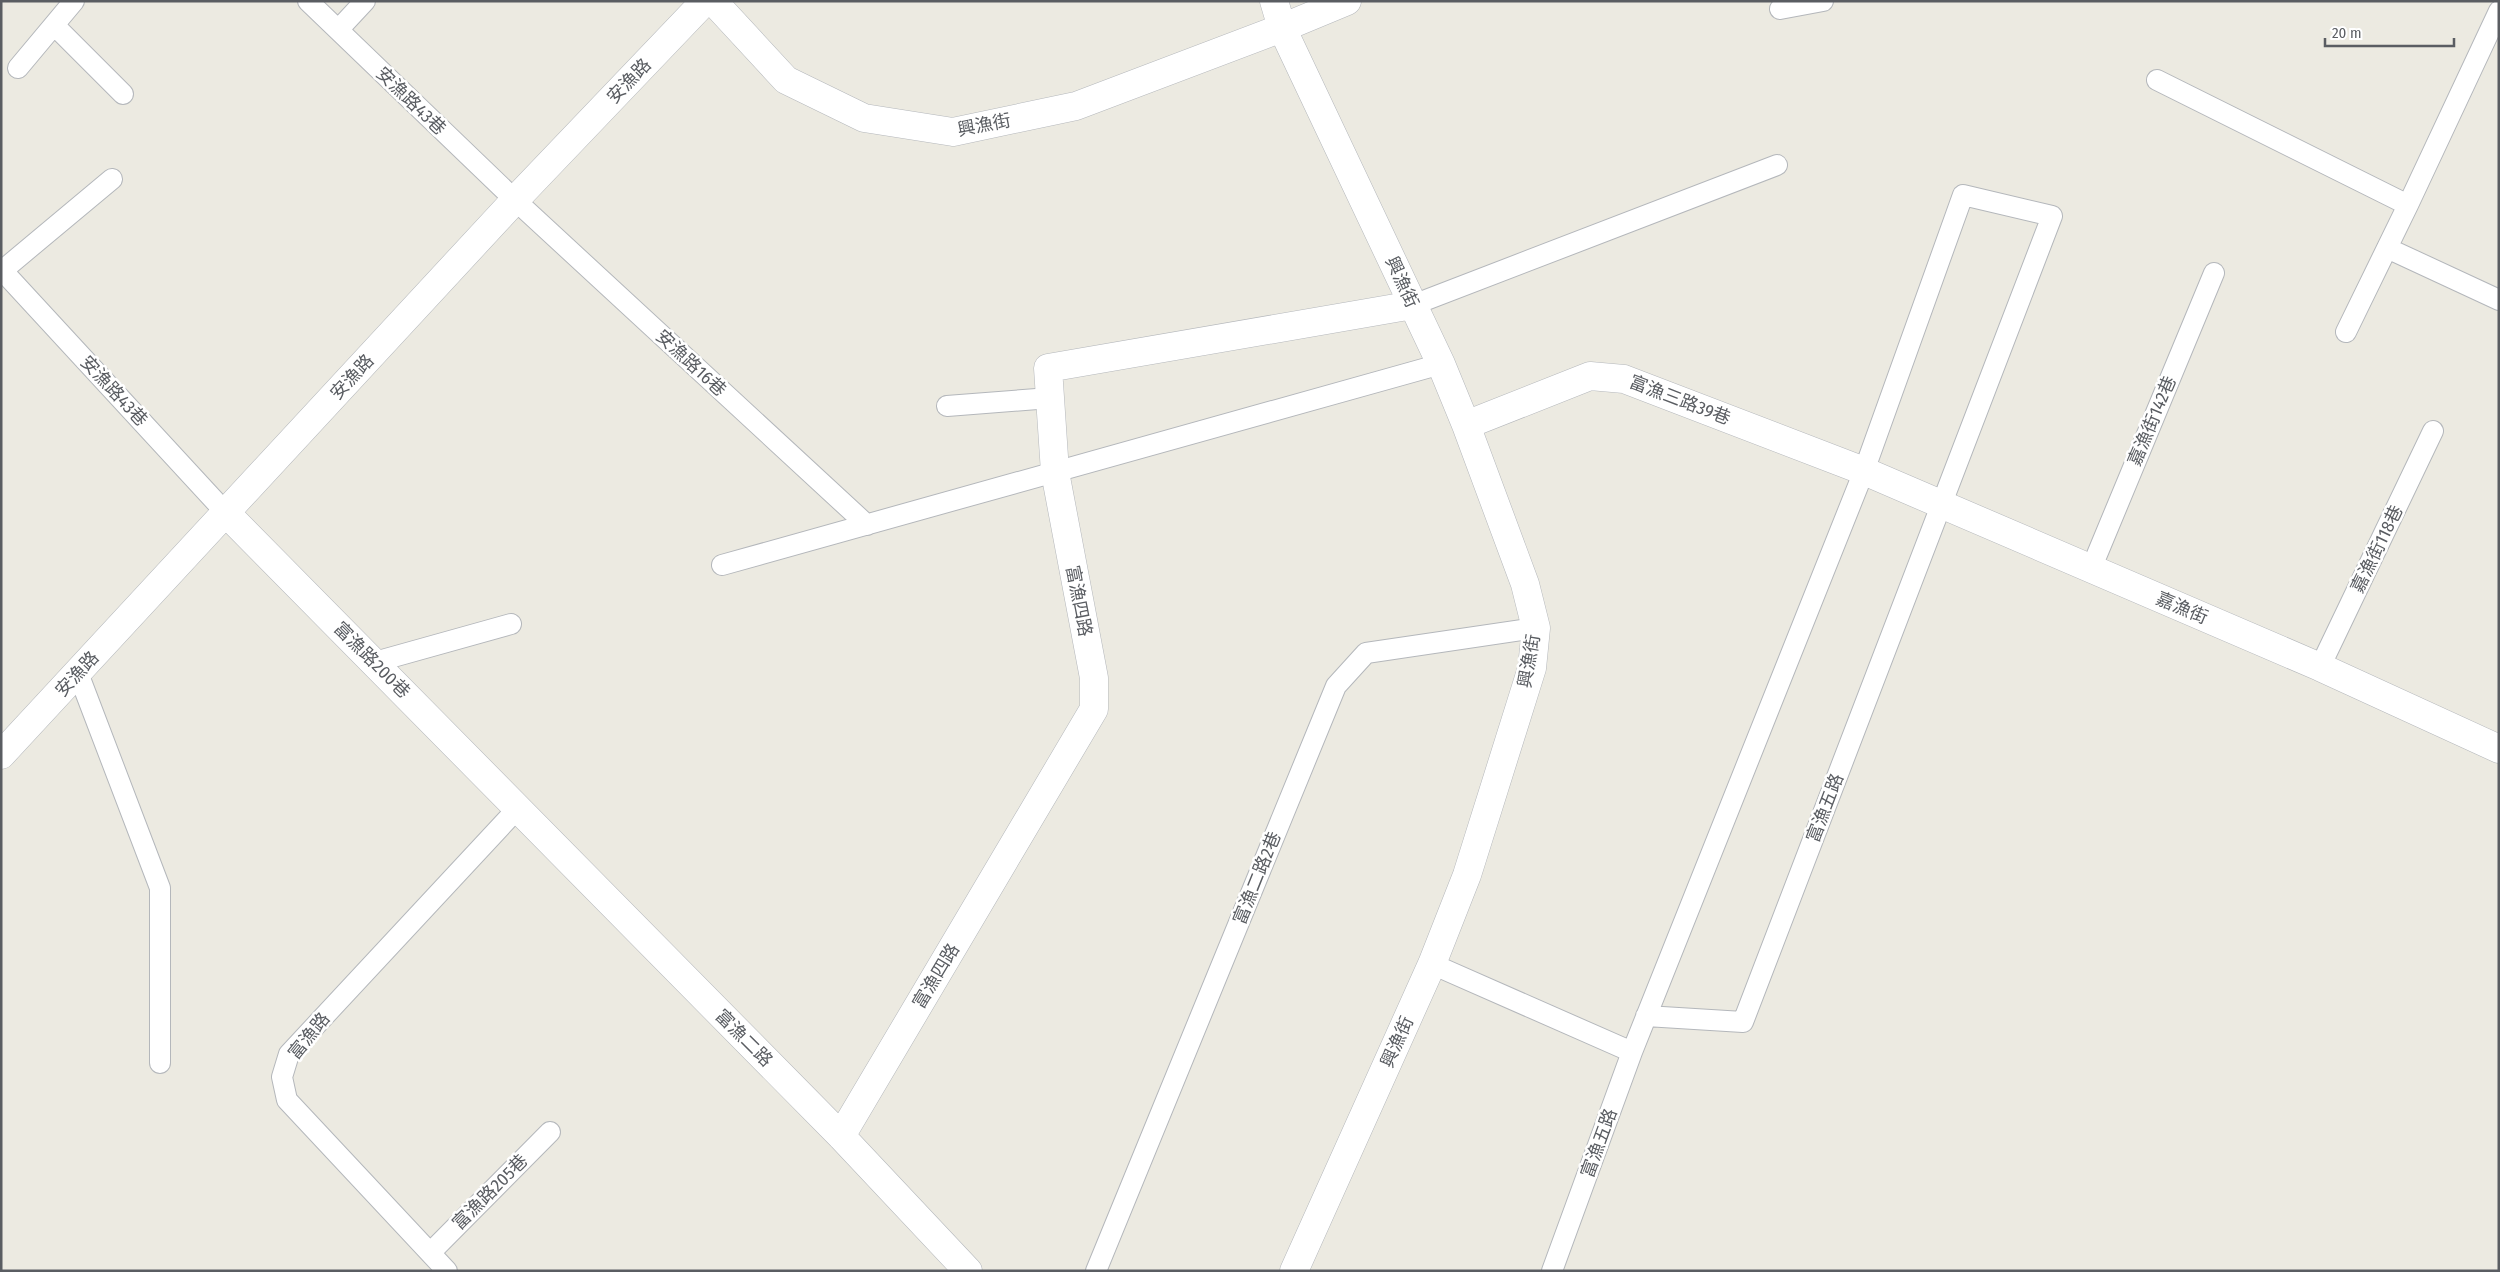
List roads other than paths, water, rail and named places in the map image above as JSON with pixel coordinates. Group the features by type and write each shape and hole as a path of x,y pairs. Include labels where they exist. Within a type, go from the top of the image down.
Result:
{"street":[{"name":"安漁路","path":"2,751 78,673 226,514 514,200 705,1"},
{"name":"興漁街","path":"714,1 786,80 864,118 953,132 1076,106 1282,28 1347,1"},
{"name":"興漁街","path":"1274,1 1282,28 1441,364 1466,425 1525,584 1536,628 1532,668 1467,875 1432,964 1294,1271"},
{"name":"富漁四路","path":"841,1136 1094,709 1094,678 1055,472 1048,368 1413,305"},
{"name":"富漁三路39巷","path":"1466,425 1590,376 1624,379 1864,471"},
{"name":"嘉漁街","path":"1864,471 2320,667 2499,749"},
{"name":"富漁路200巷","path":"226,514 375,662 516,809"},
{"name":"富漁二路","path":"516,809 841,1136 968,1271"}],"lane":[{"path":"18,68 74,1"},
{"name":"安漁路43巷","path":"308,1 514,200"},
{"path":"338,30 365,1"},
{"path":"1780,9 1823,1"},
{"path":"2346,332 2499,11"},
{"path":"54,25 123,94"},
{"path":"2157,80 2408,205"},
{"path":"1413,305 1777,165"},
{"path":"2,269 112,179"},
{"name":"富漁五路","path":"1552,1271 1646,1016 1864,471 1964,194 2052,216 1743,1022 1646,1016"},
{"name":"安漁路16巷","path":"514,200 867,525"},
{"path":"2387,248 2499,300"},
{"name":"安漁路43巷","path":"2,269 226,514"},
{"name":"嘉漁街142巷","path":"2091,569 2214,273"},
{"path":"722,565 1441,364"},
{"path":"947,406 1050,398"},
{"name":"嘉漁街118巷","path":"2320,667 2433,431"},
{"path":"375,662 510,624"},
{"name":"富漁二路2巷","path":"1096,1271 1336,686 1366,653 1536,628"},
{"path":"78,673 160,888 160,1063"},
{"name":"富漁路","path":"447,1271 287,1100 282,1077 289,1054 516,809"},
{"path":"1432,964 1632,1052"},
{"name":"富漁路205巷","path":"430,1253 550,1132"}]}
